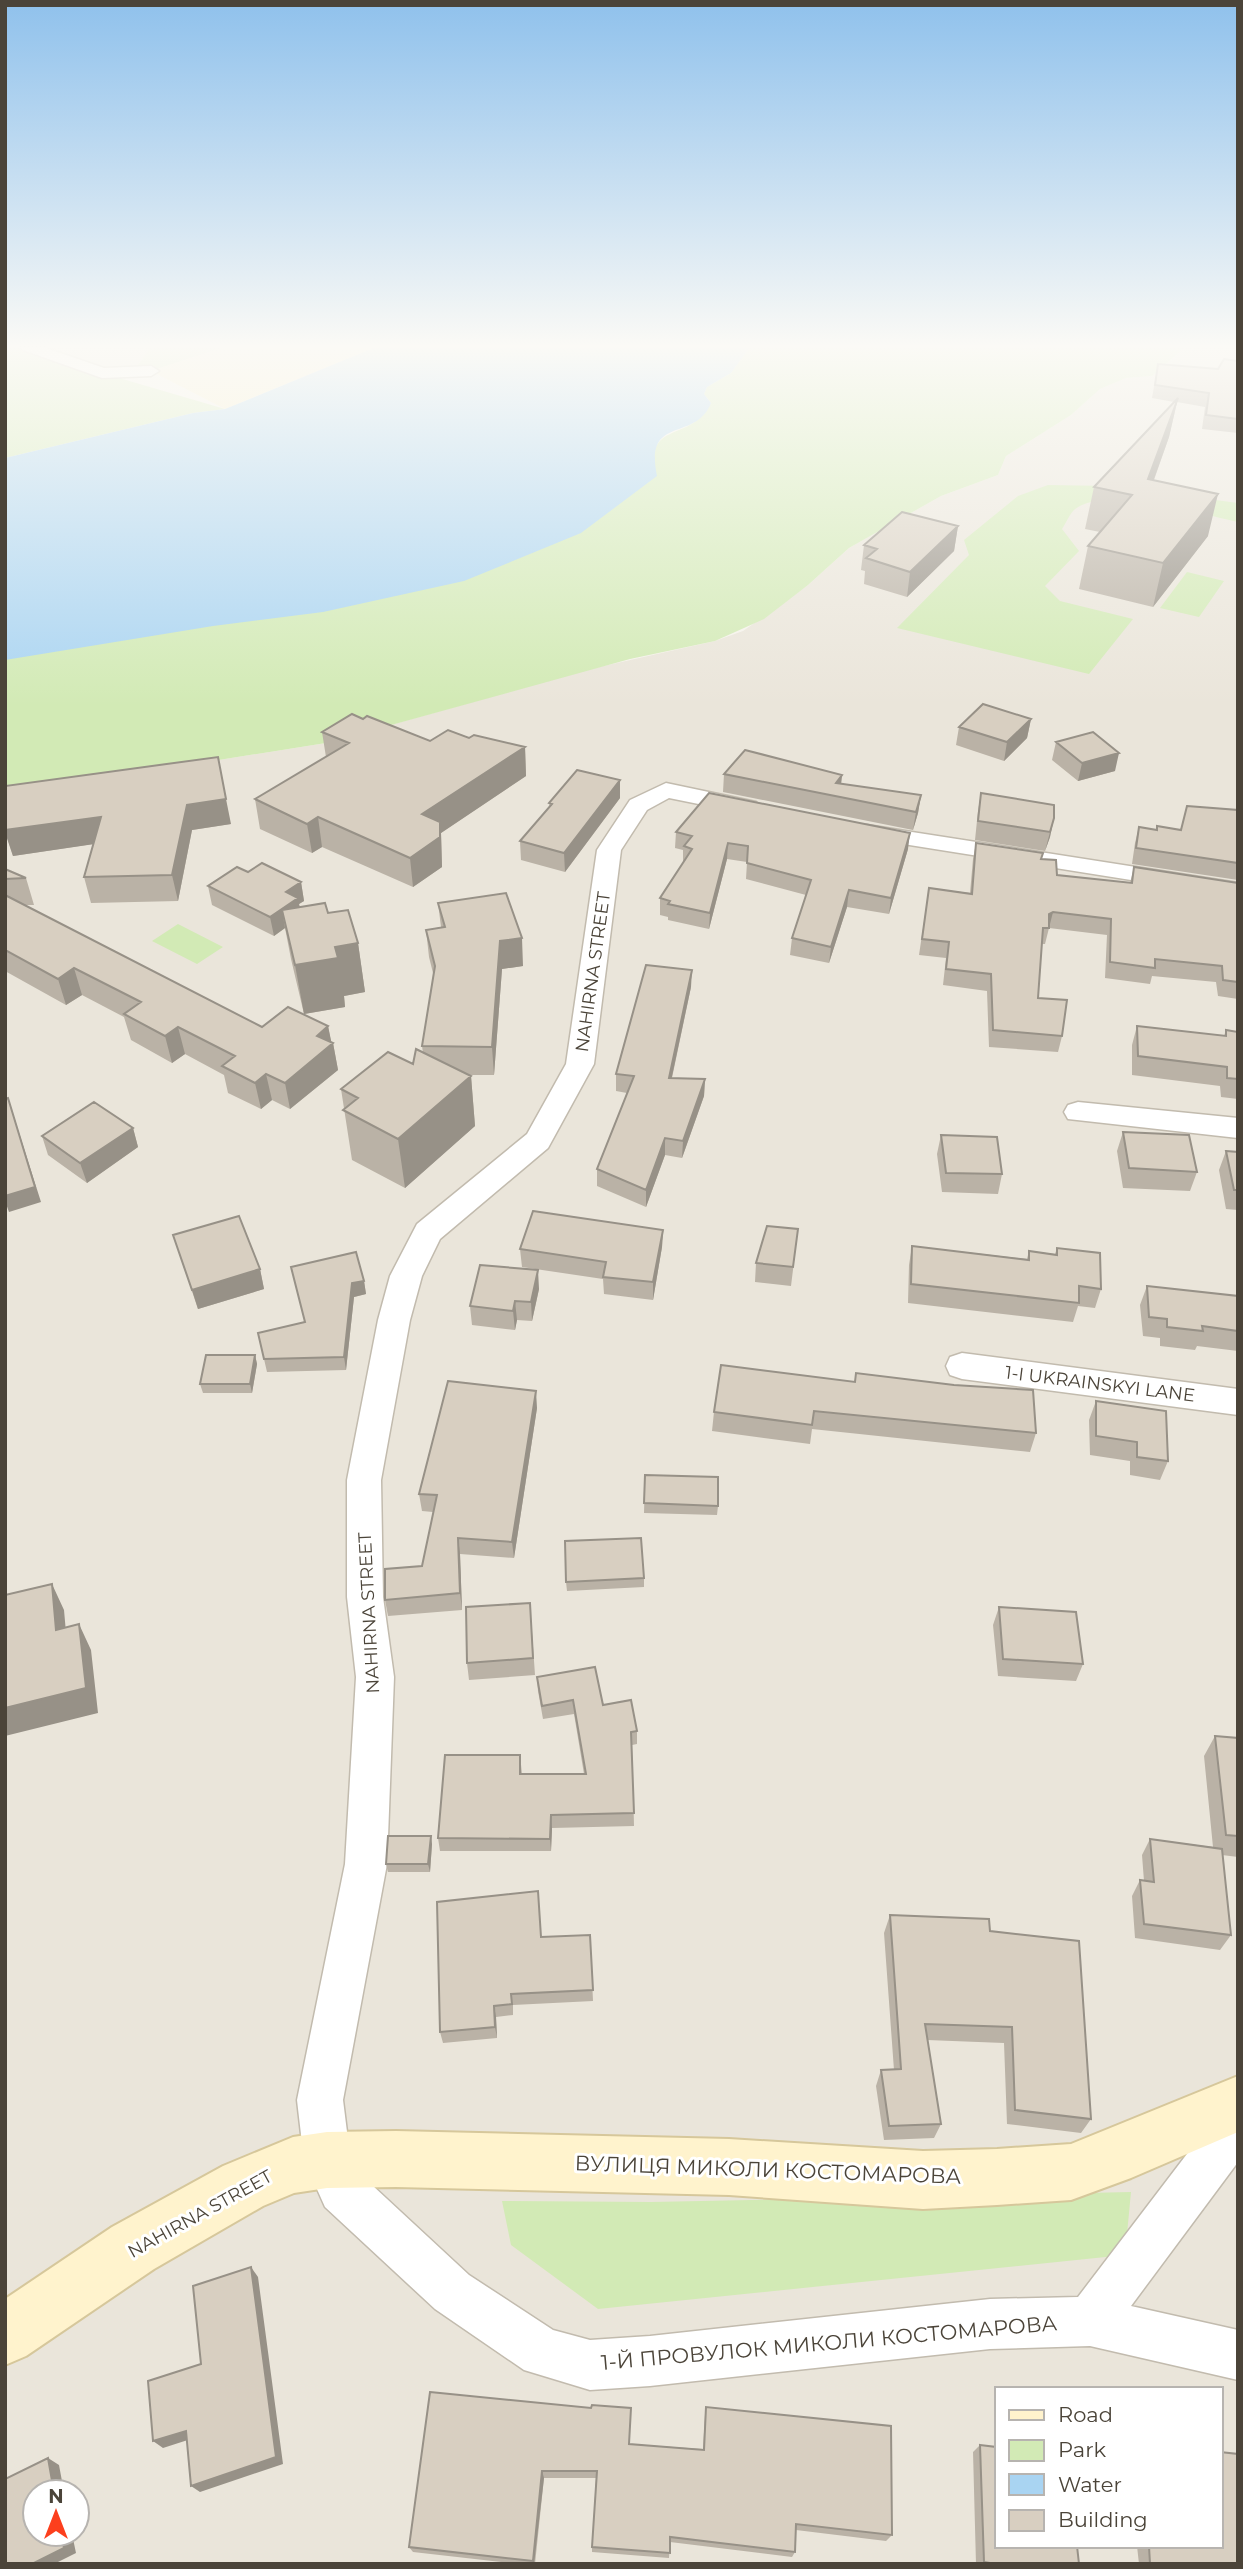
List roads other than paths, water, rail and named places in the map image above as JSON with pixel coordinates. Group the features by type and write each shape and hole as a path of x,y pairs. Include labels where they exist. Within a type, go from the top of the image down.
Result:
{"street":[{"name":"NAHIRNA STREET","path":"5,2335 133,2248 243,2186 293,2165 327,2160 320,2100 366,1864 375,1677 365,1597 365,1480 394,1320 406,1276 428,1232 538,1141 580,1064 609,850 638,805 666,790 771,811"},
{"path":"849,828 1238,891"},
{"path":"1079,1112 1238,1128"},
{"name":"1-I UKRAINSKYI LANE","path":"962,1366 1238,1402"},
{"name":"ВУЛИЦЯ МИКОЛИ КОСТОМАРОВА","path":"327,2160 612,2163 923,2180 998,2177 1071,2172 1132,2150 1238,2104"},
{"path":"1090,2321 1238,2124"},
{"name":"1-Й ПРОВУЛОК МИКОЛИ КОСТОМАРОВА","path":"327,2160 342,2190 452,2292 542,2353 590,2365 650,2361 990,2324 1090,2321 1238,2355"}],"water":[{"path":"5,467 656,467 657,476 581,533 464,581 323,612 213,626 5,660"}]}
